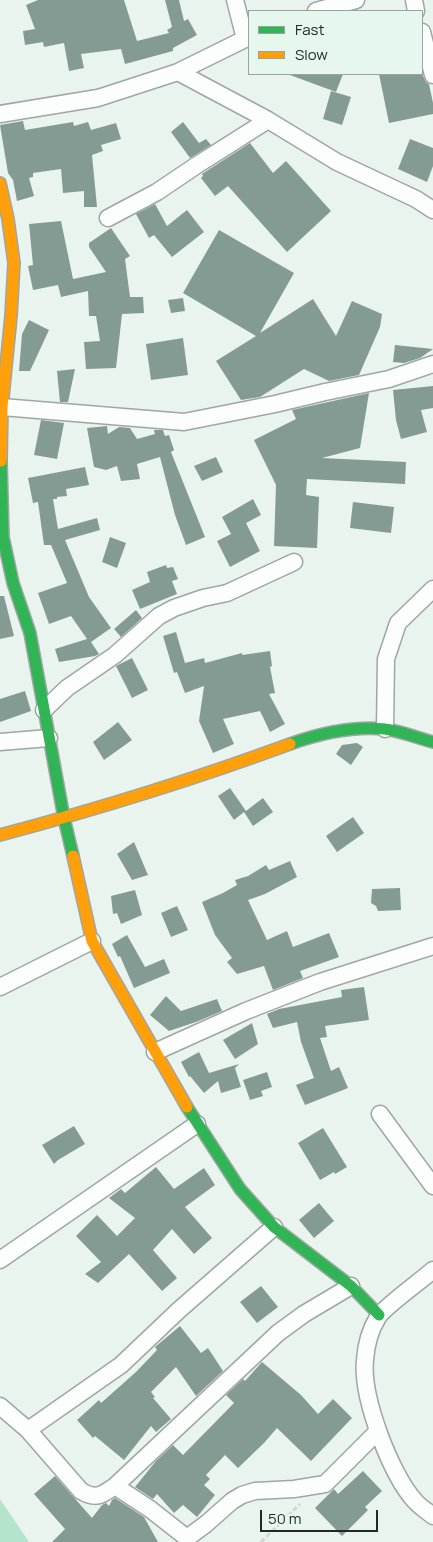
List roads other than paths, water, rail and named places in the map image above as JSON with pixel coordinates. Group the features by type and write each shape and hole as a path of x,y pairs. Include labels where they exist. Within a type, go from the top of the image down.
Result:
{"street":[{"path":"0,114 98,98 178,72 247,38 235,0"},
{"path":"320,10 356,0"},
{"path":"423,36 433,76"},
{"path":"178,72 268,120 337,162 416,199 433,210"},
{"path":"108,218 157,192 268,120"},
{"path":"0,183 8,219 14,262 2,407 0,473 3,537 13,583 30,633 64,818 92,941 197,1124 240,1188 274,1227 351,1286 379,1315"},
{"path":"2,407 184,422 389,379 433,364"},
{"path":"44,710 67,688 115,655 159,616 174,608 203,598 227,593 294,562"},
{"path":"384,729 386,659 398,622 433,588"},
{"path":"0,834 64,818 210,773 315,735 362,729 384,729 433,742"},
{"path":"0,742 49,738"},
{"path":"0,987 92,941"},
{"path":"155,1052 246,1011 320,982 433,946"},
{"path":"380,1114 433,1186"},
{"path":"0,1260 197,1124"},
{"path":"28,1430 121,1365 274,1227"},
{"path":"433,1270 379,1315 369,1336 364,1362 369,1402 378,1431 396,1472 415,1501 433,1516"},
{"path":"0,1406 28,1430 81,1491 90,1496 102,1496 116,1486 261,1348 304,1314 351,1286"},
{"path":"116,1486 187,1538 242,1495 255,1491 325,1484 378,1431"}]}
